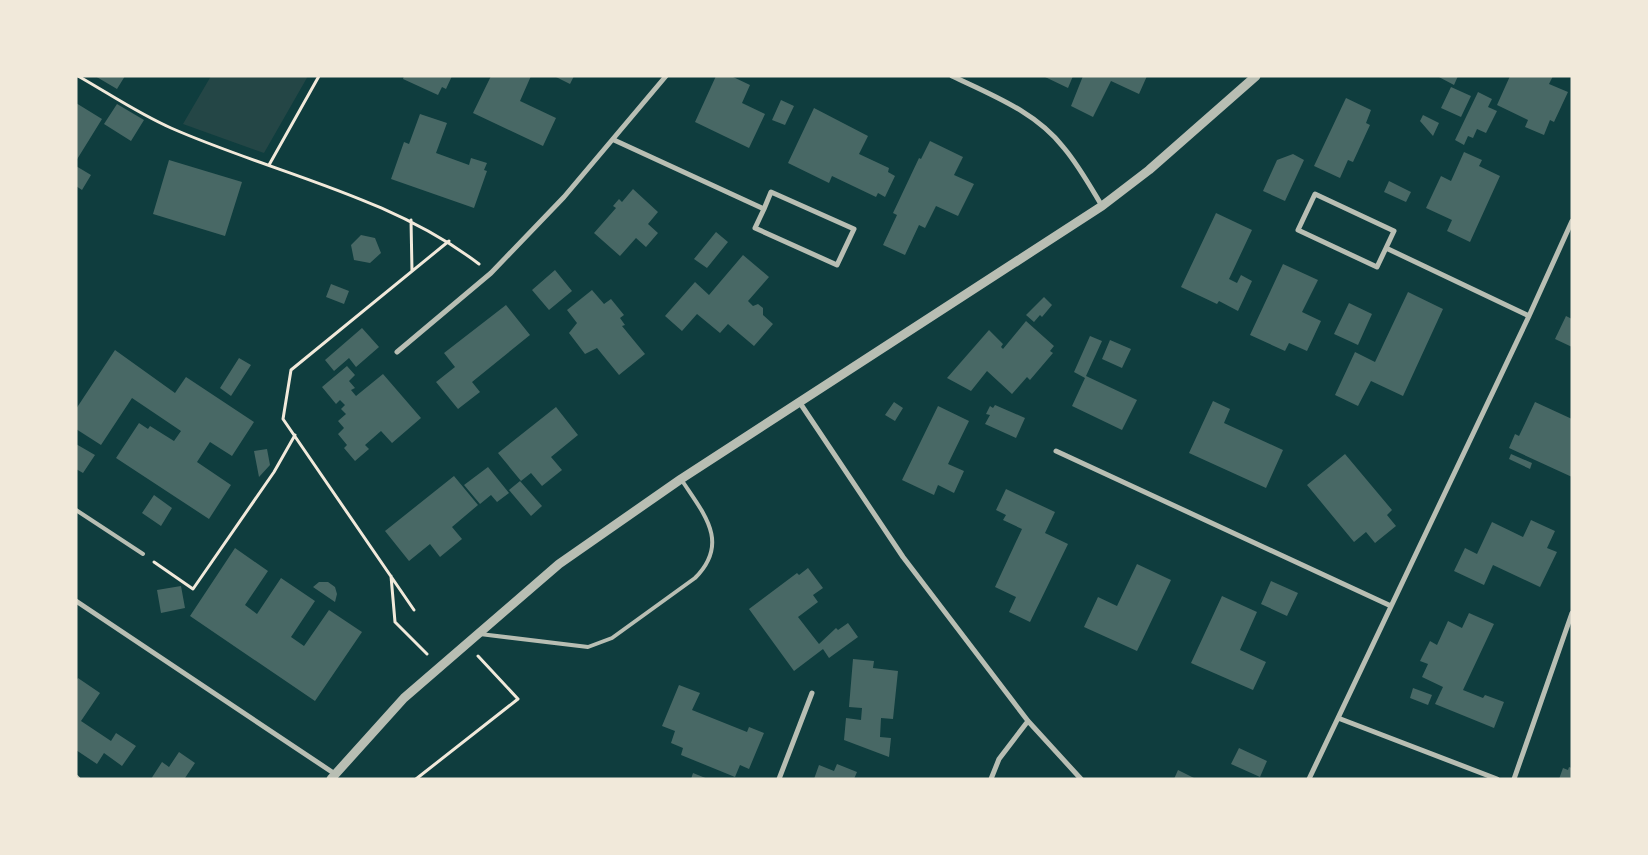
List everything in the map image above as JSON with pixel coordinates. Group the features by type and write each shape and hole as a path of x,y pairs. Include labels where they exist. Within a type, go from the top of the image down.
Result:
{"street":[{"path":"397,352 491,273 564,197 666,76"},
{"path":"952,76 1006,101 1040,123 1063,146 1102,206"},
{"path":"76,601 333,776 404,698 557,566 681,480 1102,206 1149,170 1256,76"},
{"path":"614,140 764,209"},
{"path":"772,192 854,229 837,265 755,228 764,209 772,192"},
{"path":"1315,194 1394,231 1386,248 1377,267 1298,230 1315,194"},
{"path":"1309,779 1529,316 1572,220"},
{"path":"1386,248 1529,316"},
{"path":"800,403 903,557 1028,721 1081,779"},
{"path":"1056,451 1391,606"},
{"path":"1514,779 1572,612"},
{"path":"779,779 812,693"},
{"path":"1338,718 1497,779"},
{"path":"991,779 999,759 1028,721"}],"lane":[{"path":"478,633 588,647 612,638 695,578 705,568 711,554 713,540 710,524 681,480"},
{"path":"76,510 143,554"}],"path":[{"path":"78,76 170,128 269,164 410,220 449,241 491,273"},
{"path":"269,164 319,76"},
{"path":"410,220 412,272"},
{"path":"414,610 283,419 291,370 449,241"},
{"path":"143,554 193,589 274,472 295,436"},
{"path":"391,576 395,622 440,667"},
{"path":"416,779 518,699 466,643"}],"shaded area":[{"path":"211,76 308,76 264,153 183,124"}],"building":[{"path":"95,76 125,76 117,89"},
{"path":"404,76 452,76 446,89 442,87 438,95 403,79"},
{"path":"491,76 531,76 520,101 556,118 543,146 473,113"},
{"path":"554,76 574,76 570,84"},
{"path":"716,76 731,76 750,85 742,103 765,114 749,148 695,122"},
{"path":"1043,76 1073,76 1068,88"},
{"path":"1083,76 1147,76 1139,94 1111,81 1093,117 1071,106"},
{"path":"1437,76 1458,76 1454,85"},
{"path":"1510,76 1553,76 1549,84 1568,92 1554,122 1550,120 1544,135 1525,127 1528,120 1497,105"},
{"path":"1451,87 1471,96 1461,117 1441,108"},
{"path":"1478,92 1492,99 1488,107 1497,111 1486,133 1477,129 1473,138 1468,136 1464,145 1455,140"},
{"path":"1346,98 1371,110 1366,123 1370,125 1353,162 1348,160 1340,178 1314,166"},
{"path":"781,100 794,106 785,125 772,120"},
{"path":"76,103 102,119 76,161"},
{"path":"117,104 144,120 131,141 104,124"},
{"path":"814,108 868,136 859,154 889,168 888,172 895,176 885,197 878,193 876,197 832,176 829,183 788,163"},
{"path":"420,114 447,123 436,153 469,165 471,158 487,163 484,170 487,171 474,208 391,179 404,142 409,144"},
{"path":"1423,115 1439,123 1433,136 1420,121"},
{"path":"930,141 963,157 954,175 974,184 958,216 936,206 925,228 919,225 905,255 883,245 897,215 893,213 919,158 921,159"},
{"path":"1464,152 1482,160 1479,166 1500,176 1470,242 1447,231 1452,220 1426,208 1441,176 1451,181"},
{"path":"1293,154 1304,160 1285,201 1263,191 1277,160"},
{"path":"169,160 242,182 225,236 153,214"},
{"path":"76,166 91,175 82,190 76,186"},
{"path":"1389,181 1411,192 1406,202 1384,192"},
{"path":"633,189 658,212 648,224 658,233 646,247 636,238 620,256 594,233 616,208 613,206 619,199 622,202"},
{"path":"1216,213 1252,230 1229,279 1237,283 1241,275 1252,281 1238,311 1219,301 1217,304 1181,287"},
{"path":"716,232 728,242 707,268 694,259"},
{"path":"361,235 375,238 381,253 370,263 354,260 351,245"},
{"path":"743,255 769,277 748,301 753,306 758,304 763,308 763,315 773,324 754,346 728,324 720,333 697,314 682,331 665,316 695,282 709,295"},
{"path":"1283,264 1318,280 1302,312 1321,321 1307,351 1289,343 1285,351 1250,335"},
{"path":"555,270 572,291 549,310 532,290"},
{"path":"331,284 349,291 344,304 326,297"},
{"path":"592,290 604,304 611,299 624,315 620,318 625,325 622,326 645,354 619,375 597,348 585,354 569,333 577,323 567,310"},
{"path":"1408,292 1443,309 1403,396 1371,381 1358,406 1335,395 1355,352 1375,362"},
{"path":"1044,297 1052,305 1042,317 1040,315 1034,322 1026,315"},
{"path":"1349,303 1372,314 1358,345 1334,334"},
{"path":"506,305 530,335 472,382 480,392 458,409 436,382 455,367 444,353"},
{"path":"1566,316 1572,319 1572,347 1555,339"},
{"path":"1026,321 1054,346 1050,351 1053,353 1030,380 1027,377 1012,394 987,371 971,391 947,378 989,330 1003,344 1001,347 1003,349"},
{"path":"362,328 379,347 356,367 349,358 334,371 325,360"},
{"path":"1090,336 1102,341 1086,376 1137,400 1122,430 1072,406 1085,378 1074,372"},
{"path":"1110,340 1131,349 1122,368 1102,359"},
{"path":"115,350 175,393 186,377 254,422 232,456 210,442 197,462 231,485 209,519 116,458 139,423 148,429 150,426 174,441 181,431 132,398 101,445 76,429 76,409"},
{"path":"239,358 251,365 231,396 220,388"},
{"path":"347,366 355,375 349,381 355,388 351,390 356,396 383,374 421,418 392,443 381,431 365,445 369,449 355,461 344,448 347,445 338,434 344,428 338,421 346,414 341,409 345,405 340,400 336,404 322,387"},
{"path":"1213,401 1230,409 1224,423 1283,450 1266,488 1189,453"},
{"path":"894,402 903,408 895,421 885,415"},
{"path":"1535,402 1572,419 1572,477 1509,448 1515,434 1519,436"},
{"path":"995,405 1025,418 1016,438 985,424 990,415 986,414 990,406 993,408"},
{"path":"938,406 969,421 948,464 964,471 954,493 938,485 934,495 902,480"},
{"path":"556,407 578,435 551,457 562,470 542,486 531,473 521,481 498,453"},
{"path":"76,444 95,455 83,473 76,469"},
{"path":"267,449 270,465 259,477 254,451"},
{"path":"1345,454 1392,510 1387,515 1396,526 1375,543 1366,532 1354,542 1307,485"},
{"path":"1511,454 1532,463 1530,469 1509,459"},
{"path":"488,467 509,493 497,502 491,495 480,504 464,485"},
{"path":"454,476 478,505 452,527 462,539 440,557 430,544 409,561 385,531"},
{"path":"520,481 542,506 531,516 509,490"},
{"path":"1006,489 1055,512 1045,533 1068,544 1030,622 1009,612 1016,597 995,587 1022,529 1003,520 1006,515 996,510"},
{"path":"154,495 172,508 161,526 142,513"},
{"path":"1531,520 1555,531 1547,548 1557,552 1540,587 1493,565 1484,585 1454,571 1465,548 1477,554 1492,522 1523,537"},
{"path":"235,548 268,571 245,605 257,614 281,578 315,601 291,637 304,646 329,610 362,632 315,701 190,616"},
{"path":"1137,564 1171,580 1137,651 1084,627 1098,597 1117,606"},
{"path":"808,568 823,588 813,595 818,602 798,617 819,644 836,628 838,630 848,623 858,637 829,658 823,649 794,671 749,609 797,573 799,575"},
{"path":"1271,581 1298,593 1287,616 1261,604"},
{"path":"319,582 328,582 335,587 337,594 335,602 313,587"},
{"path":"181,586 185,608 161,613 157,590"},
{"path":"1222,596 1257,612 1240,650 1266,662 1253,690 1191,663"},
{"path":"1469,613 1494,624 1463,690 1483,698 1485,695 1504,702 1494,728 1435,704 1443,687 1422,677 1428,664 1420,661 1430,641 1437,645 1448,621 1462,628"},
{"path":"853,659 874,661 873,668 898,671 893,719 881,718 880,737 891,738 889,757 844,740 846,718 861,720 862,708 849,707"},
{"path":"78,678 100,693 81,721 111,741 116,733 136,746 122,766 104,753 97,764 76,750 76,681"},
{"path":"679,685 700,693 692,710 747,732 749,727 764,733 749,769 740,765 735,777 681,755 683,748 671,743 675,731 662,726"},
{"path":"1413,688 1432,695 1428,705 1410,698"},
{"path":"1239,748 1267,761 1260,777 1231,764"},
{"path":"179,752 195,763 185,778 187,779 151,779 162,762 169,767"},
{"path":"837,764 857,772 854,779 814,779 819,765 834,771"},
{"path":"1569,767 1572,768 1572,779 1559,779 1563,768 1568,770"},
{"path":"1178,770 1196,779 1174,779"},
{"path":"693,773 708,779 691,779"}]}
